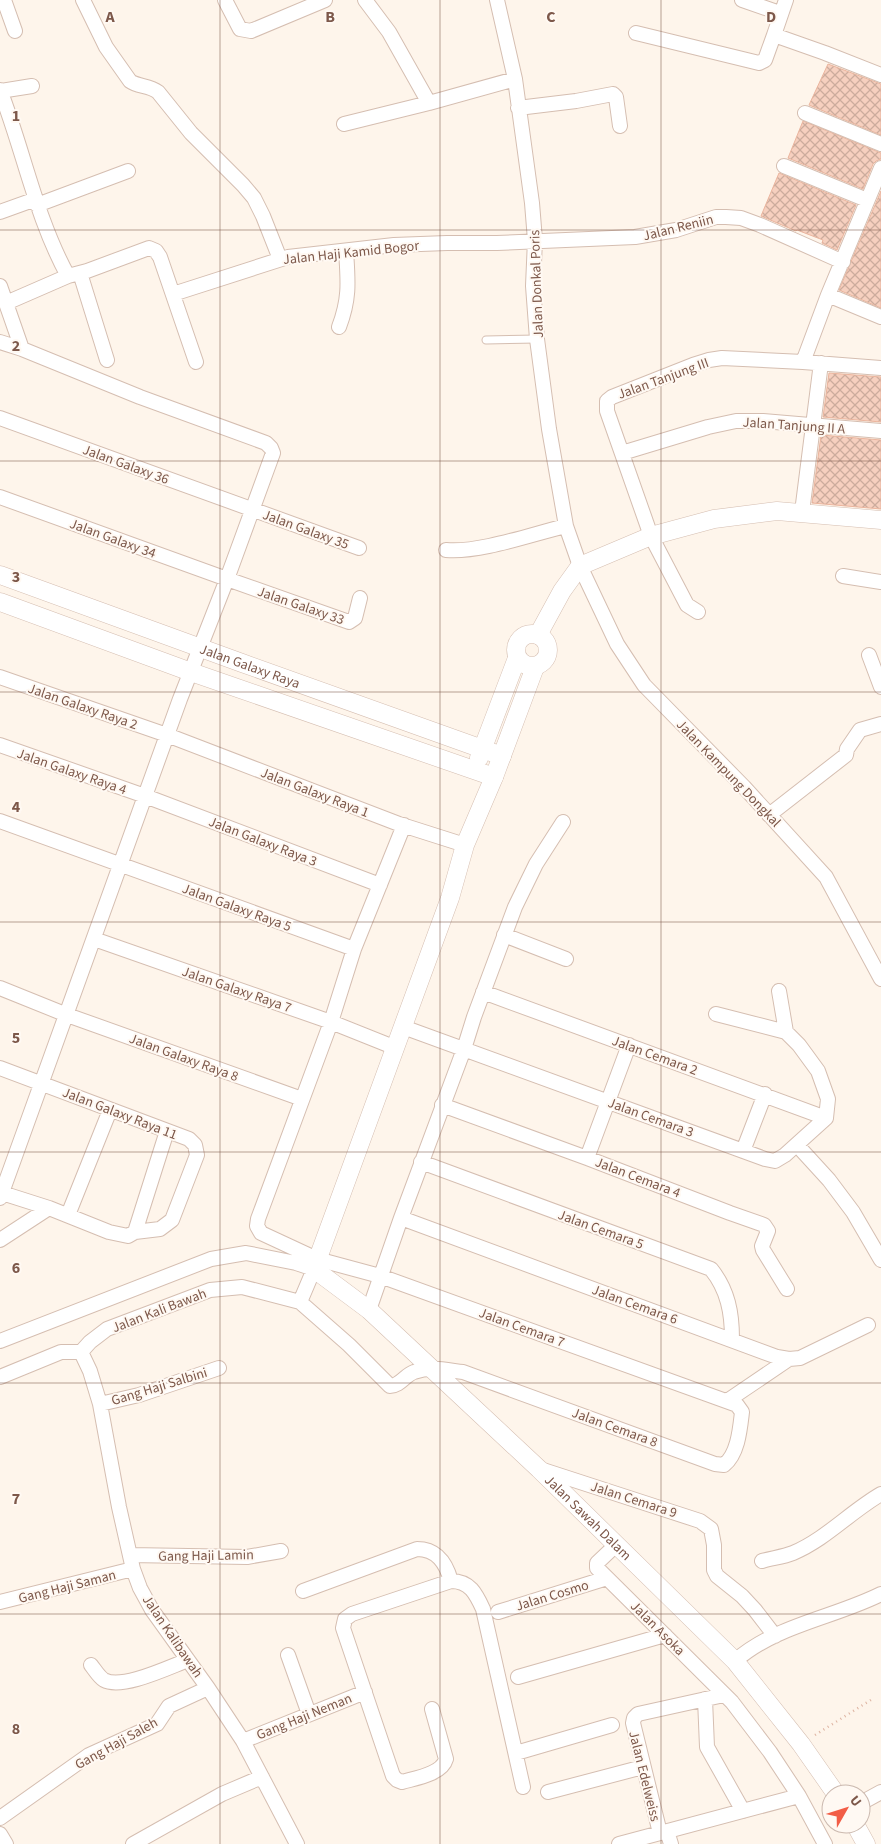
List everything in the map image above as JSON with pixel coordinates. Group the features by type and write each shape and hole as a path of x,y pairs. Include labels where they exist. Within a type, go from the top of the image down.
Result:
{"street":[{"path":"83,0 106,47 130,80 135,84 153,88 158,92 191,134 254,198 280,259"},
{"path":"226,0 240,29 251,31 325,0"},
{"path":"365,0 389,32 429,103"},
{"name":"Jalan Donkal Poris","path":"497,0 514,79 532,203 535,240 533,286 537,340 549,429 566,526 580,566"},
{"path":"636,33 759,63 765,60 783,6 742,0"},
{"path":"4,7 15,31"},
{"path":"774,35 881,75"},
{"path":"344,124 514,79"},
{"path":"32,86 0,92 36,202 74,275 107,360"},
{"path":"518,108 576,101 613,94 616,97 620,126"},
{"path":"805,113 881,144"},
{"path":"784,166 867,200"},
{"path":"803,362 828,295 881,168"},
{"path":"0,212 128,171"},
{"name":"Jalan Reniin","path":"535,240 635,237 676,230 716,217 741,218 843,262"},
{"name":"Jalan Haji Kamid Bogor","path":"172,294 280,259 394,244 498,243 535,240"},
{"path":"6,303 74,275 149,248 160,257 196,362"},
{"path":"339,327 345,309 348,290 346,251"},
{"path":"0,286 22,349"},
{"path":"828,295 881,318"},
{"path":"0,342 22,349 140,398 266,443 273,453 167,735 1,1195"},
{"name":"Jalan Tanjung III","path":"698,612 688,605 651,536 607,411 607,401 708,360 722,358 881,368"},
{"path":"802,512 821,363"},
{"name":"Jalan Galaxy 36","path":"0,418 252,510"},
{"name":"Jalan Tanjung II A","path":"622,453 708,427 736,421 763,421 881,431"},
{"name":"Jalan Galaxy 34","path":"0,497 227,579"},
{"name":"Jalan Galaxy 35","path":"252,510 359,548"},
{"path":"538,635 562,591 580,566 651,536 744,514 802,512 881,520"},
{"path":"446,550 480,548 566,526"},
{"name":"Jalan Kampung Dongkal","path":"580,566 617,644 644,685 770,815 826,877 868,951 881,979"},
{"name":"Jalan Galaxy Raya","path":"0,575 502,756"},
{"path":"842,576 881,582"},
{"name":"Jalan Galaxy 33","path":"227,579 349,622 355,618 360,598"},
{"name":"Jalan Galaxy Raya","path":"0,602 191,672 494,777"},
{"path":"480,806 474,770 517,658 516,644 521,637 529,634 538,635 545,640 548,648 547,656 542,663 535,667 526,666 517,658"},
{"path":"869,655 881,687"},
{"path":"431,1368 412,1372 396,1386 386,1384 302,1297 396,1048 450,898 465,845 480,806 494,777 535,667"},
{"name":"Jalan Galaxy Raya 2","path":"0,677 167,735"},
{"path":"770,815 846,755 847,749 860,730 881,724"},
{"name":"Jalan Galaxy Raya 1","path":"167,735 404,825 465,845"},
{"name":"Jalan Galaxy Raya 4","path":"0,745 145,796"},
{"name":"Jalan Galaxy Raya 3","path":"145,796 380,885"},
{"name":"Jalan Galaxy Raya 5","path":"0,821 120,866 354,949"},
{"path":"369,1310 400,1218 515,907 536,864 563,822"},
{"path":"314,1268 261,1233 258,1219 331,1022 354,949 404,825"},
{"path":"504,935 566,959"},
{"name":"Jalan Galaxy Raya 7","path":"94,939 331,1022 396,1048"},
{"name":"Jalan Galaxy Raya 8","path":"0,988 67,1015 302,1099"},
{"path":"780,991 786,1032"},
{"name":"Jalan Cemara 2","path":"483,992 826,1118"},
{"path":"716,1014 786,1032 799,1045 818,1071 828,1099 826,1118"},
{"name":"Jalan Cemara 3","path":"403,1027 774,1161 785,1155 826,1118"},
{"path":"587,1158 629,1045"},
{"name":"Jalan Galaxy Raya 11","path":"0,1068 189,1139 196,1145 197,1156 172,1220 160,1229 135,1232 128,1236 120,1235 49,1208 1,1195"},
{"path":"743,1151 765,1094"},
{"name":"Jalan Cemara 4","path":"442,1105 764,1225 768,1231 762,1246 763,1250 787,1289"},
{"path":"68,1215 110,1110"},
{"path":"135,1232 167,1131"},
{"path":"797,1145 829,1180 853,1212 881,1260"},
{"name":"Jalan Cemara 5","path":"421,1162 711,1269 728,1298 732,1339"},
{"path":"0,1240 49,1208"},
{"name":"Jalan Cemara 6","path":"400,1218 764,1352 789,1359"},
{"path":"0,1341 212,1259 246,1253 314,1268"},
{"name":"Jalan Cemara 7","path":"314,1268 380,1276 727,1400"},
{"name":"Jalan Sawah Dalam","path":"314,1268 369,1310 539,1468 614,1547 735,1661 801,1744 829,1784"},
{"name":"Jalan Kali Bawah","path":"81,1352 90,1342 107,1329 210,1290 242,1287 302,1297"},
{"path":"727,1400 789,1359 800,1358 868,1325"},
{"path":"0,1377 61,1352 81,1352"},
{"name":"Jalan Kalibawah","path":"81,1352 90,1371 100,1404 132,1562 140,1588 152,1610 243,1741 297,1844"},
{"name":"Gang Haji Salbini","path":"100,1404 139,1395 218,1368"},
{"name":"Jalan Cemara 8","path":"431,1368 463,1372 722,1466 726,1464 734,1452 741,1426 742,1412 737,1404 727,1400"},
{"name":"Jalan Cemara 9","path":"539,1468 700,1520 711,1529 714,1545 714,1570 717,1576 742,1596 776,1636"},
{"path":"762,1561 790,1554 806,1547 881,1494"},
{"name":"Jalan Asoka","path":"614,1547 599,1560 597,1568 724,1695 755,1732 799,1796 825,1844"},
{"path":"303,1591 417,1549 427,1549 435,1553 448,1572 451,1581"},
{"name":"Gang Haji Lamin","path":"132,1562 247,1557 281,1551"},
{"name":"Gang Haji Saman","path":"0,1602 132,1562"},
{"name":"Jalan Cosmo","path":"498,1612 607,1578"},
{"path":"432,1709 446,1759 444,1765 439,1769 402,1782 397,1780 392,1776 343,1628 345,1619 352,1614 451,1581 461,1581 469,1586 477,1596 482,1609 523,1787"},
{"path":"735,1661 758,1643 830,1613 857,1606 881,1594"},
{"path":"518,1677 665,1635"},
{"path":"288,1655 309,1714"},
{"path":"91,1665 104,1680 117,1684 188,1660"},
{"name":"Gang Haji Saleh","path":"0,1818 89,1755 157,1724 169,1706 208,1688"},
{"name":"Gang Haji Neman","path":"243,1741 365,1692"},
{"path":"724,1695 705,1700 707,1747 743,1811"},
{"name":"Jalan Edelweiss","path":"666,1836 643,1767 633,1723 634,1718 638,1714 705,1700"},
{"path":"516,1753 612,1726"},
{"path":"548,1792 643,1767"},
{"path":"133,1844 222,1794 262,1777"},
{"path":"619,1844 666,1836 743,1811 799,1796"},
{"path":"0,1834 6,1844"}],"lane":[{"path":"486,340 537,340"}],"path":[{"path":"801,1744 874,1698"}],"building":[{"path":"828,64 881,84 881,135 809,105"},
{"path":"803,121 881,153 881,159 873,164 863,189 788,158"},
{"path":"779,173 856,205 837,250 822,243 823,240 761,216"},
{"path":"881,191 881,308 839,290"},
{"path":"829,373 881,377 881,422 823,417"},
{"path":"821,435 881,440 881,509 812,503"}]}
